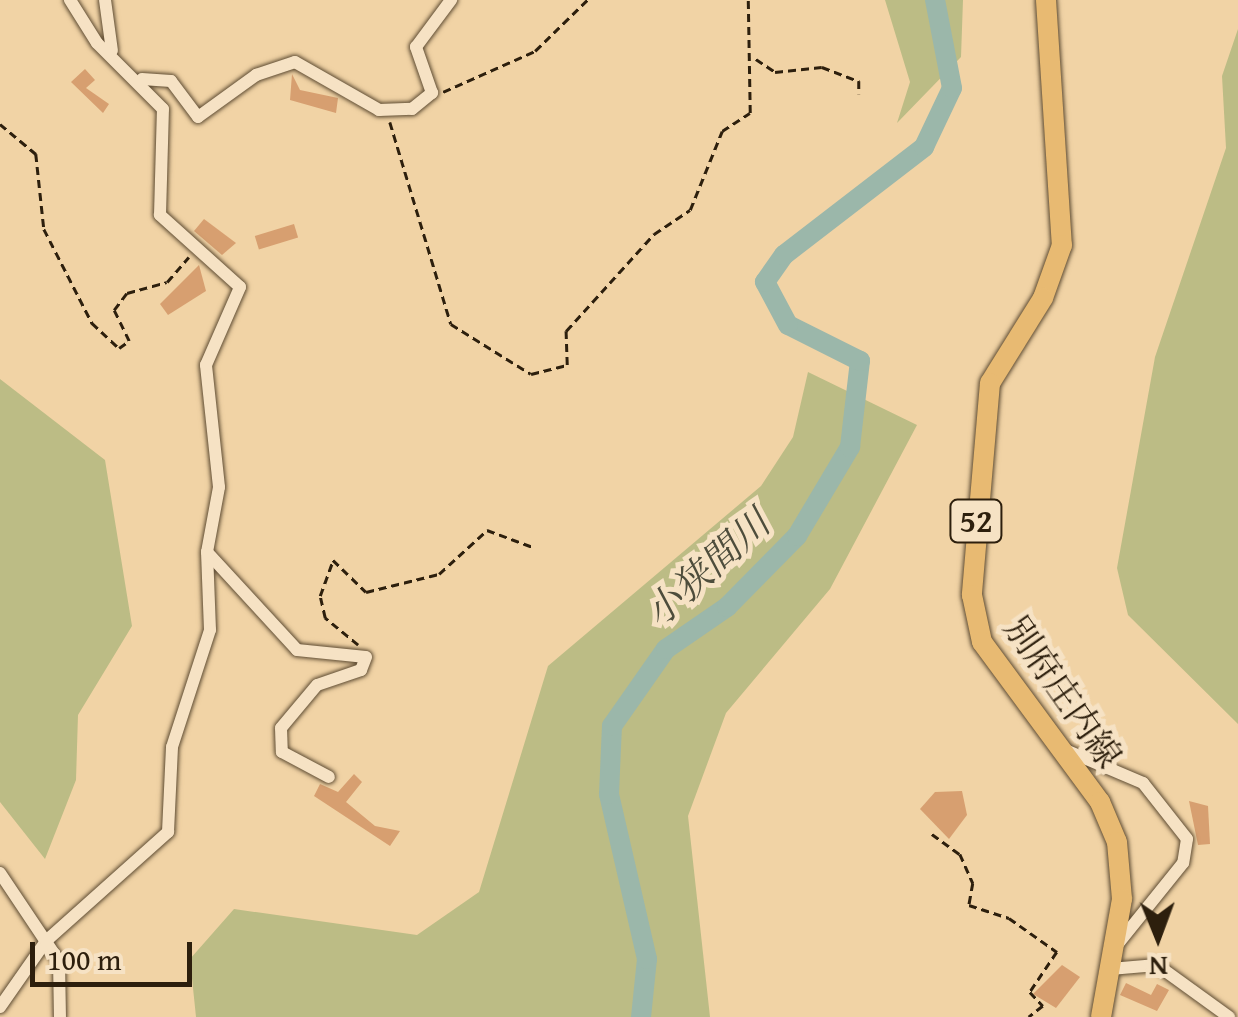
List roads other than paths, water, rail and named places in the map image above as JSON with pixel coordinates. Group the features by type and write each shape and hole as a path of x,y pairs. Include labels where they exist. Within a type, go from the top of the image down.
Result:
{"main road":[{"name":"別府庄内線","path":"1046,0 1062,245 1043,298 990,383 972,596 982,642 1061,749 1117,842 1115,947 1100,1016"}],"street":[{"path":"0,1006 46,941 168,832 172,748 210,630 207,552 220,487 206,365 240,288 160,215 167,124 142,78 114,54 70,0"},
{"path":"105,0 114,54"},
{"path":"142,78 171,81 198,118 256,75 295,62 387,111 422,105 432,92 413,54 452,0"},
{"path":"207,552 296,650 362,654 366,666 318,685 281,728 282,752 328,777"},
{"path":"1061,749 1143,783 1186,839 1183,863 1115,947"},
{"path":"0,873 46,941 63,974 60,1017"},
{"path":"1110,969 1157,966 1229,1017"}],"waterway":[{"name":"小狭間川","path":"641,1017 647,959 609,794 612,726 666,649 727,607 797,536 850,447 860,361 788,325 765,282 784,255 924,147 952,88 935,0"}]}
